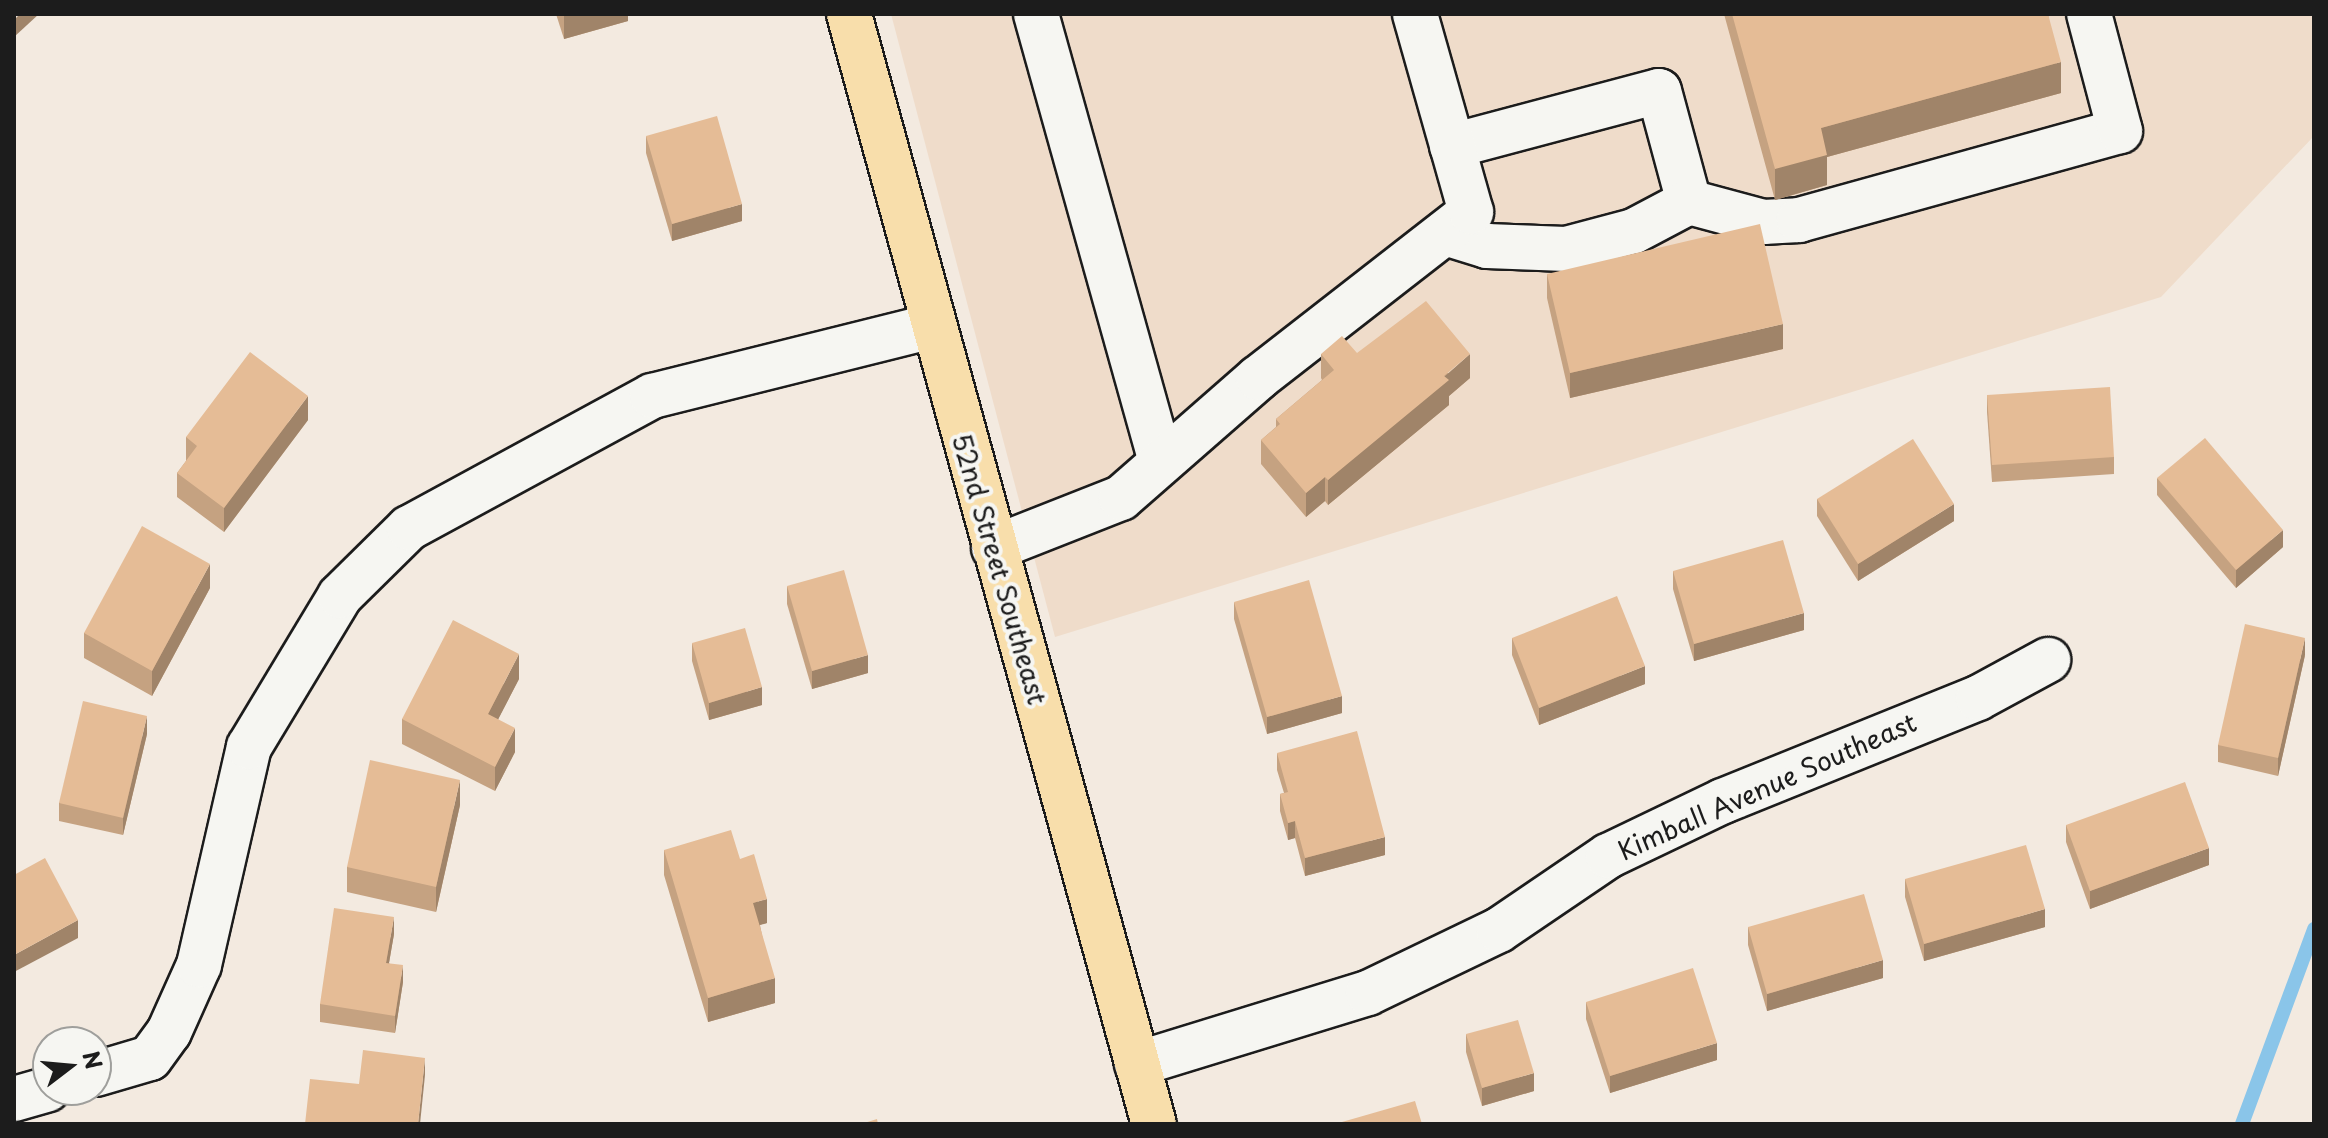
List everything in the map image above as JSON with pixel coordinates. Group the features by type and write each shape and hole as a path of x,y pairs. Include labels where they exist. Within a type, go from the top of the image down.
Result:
{"main road":[{"name":"52nd Street Southeast","path":"849,14 1154,1124"}],"street":[{"path":"1036,14 1161,462"},
{"path":"994,548 1121,498 1258,378 1471,212 1415,14"},
{"path":"1445,233 1487,246 1566,249 1634,231 1689,202 1763,222 1799,220 2120,131 2089,14"},
{"path":"1452,146 1659,91 1689,202"},
{"path":"112,1069 150,1058 169,1032 199,965 249,747 340,596 409,528 652,396 933,326"},
{"name":"Kimball Avenue Southeast","path":"1137,1064 1368,993 1499,930 1608,856 1723,801 1978,698 2048,660"}],"shaded area":[{"path":"891,14 2314,14 2314,136 2161,297 1055,637"}],"building":[{"path":"1732,14 2048,14 2061,62 1821,128 1827,155 1775,169"},
{"path":"717,116 742,204 672,224 646,136"},
{"path":"1760,224 1783,324 1570,373 1547,274"},
{"path":"1426,301 1470,354 1444,376 1449,380 1328,480 1325,477 1306,493 1261,440 1280,424 1276,419 1334,370 1321,354 1342,336 1357,353"},
{"path":"250,352 308,396 224,508 177,473 197,446 186,437"},
{"path":"2110,387 2114,457 1992,465 1987,395"},
{"path":"2205,438 2283,530 2236,570 2157,478"},
{"path":"1913,439 1954,504 1858,564 1817,499"},
{"path":"142,526 210,564 152,671 84,633"},
{"path":"1783,540 1804,613 1694,644 1673,571"},
{"path":"844,570 868,655 812,671 787,586"},
{"path":"1309,580 1342,696 1267,717 1234,602"},
{"path":"1617,596 1645,666 1539,708 1512,638"},
{"path":"453,620 519,654 488,714 515,728 495,767 402,719"},
{"path":"2245,624 2305,638 2278,758 2218,745"},
{"path":"745,628 762,687 709,703 692,643"},
{"path":"83,701 147,716 123,818 59,803"},
{"path":"1357,731 1385,837 1305,858 1295,821 1288,823 1280,794 1288,792 1277,753"},
{"path":"370,760 460,780 436,887 347,867"},
{"path":"2185,782 2209,848 2090,891 2066,825"},
{"path":"731,830 740,859 754,854 767,899 753,903 775,978 708,998 664,850"},
{"path":"2026,845 2045,909 1924,944 1905,879"},
{"path":"45,858 78,920 14,955 14,875"},
{"path":"1864,894 1883,960 1767,994 1748,927"},
{"path":"334,908 394,917 386,963 403,965 395,1016 320,1004"},
{"path":"1693,968 1717,1043 1610,1076 1586,1002"},
{"path":"1518,1020 1534,1073 1482,1088 1466,1034"},
{"path":"363,1050 425,1058 418,1124 305,1124 310,1079 359,1084"},
{"path":"1415,1101 1422,1124 1335,1124"},
{"path":"877,1119 878,1124 861,1124"}],"waterway":[{"path":"2242,1124 2314,929"}]}
